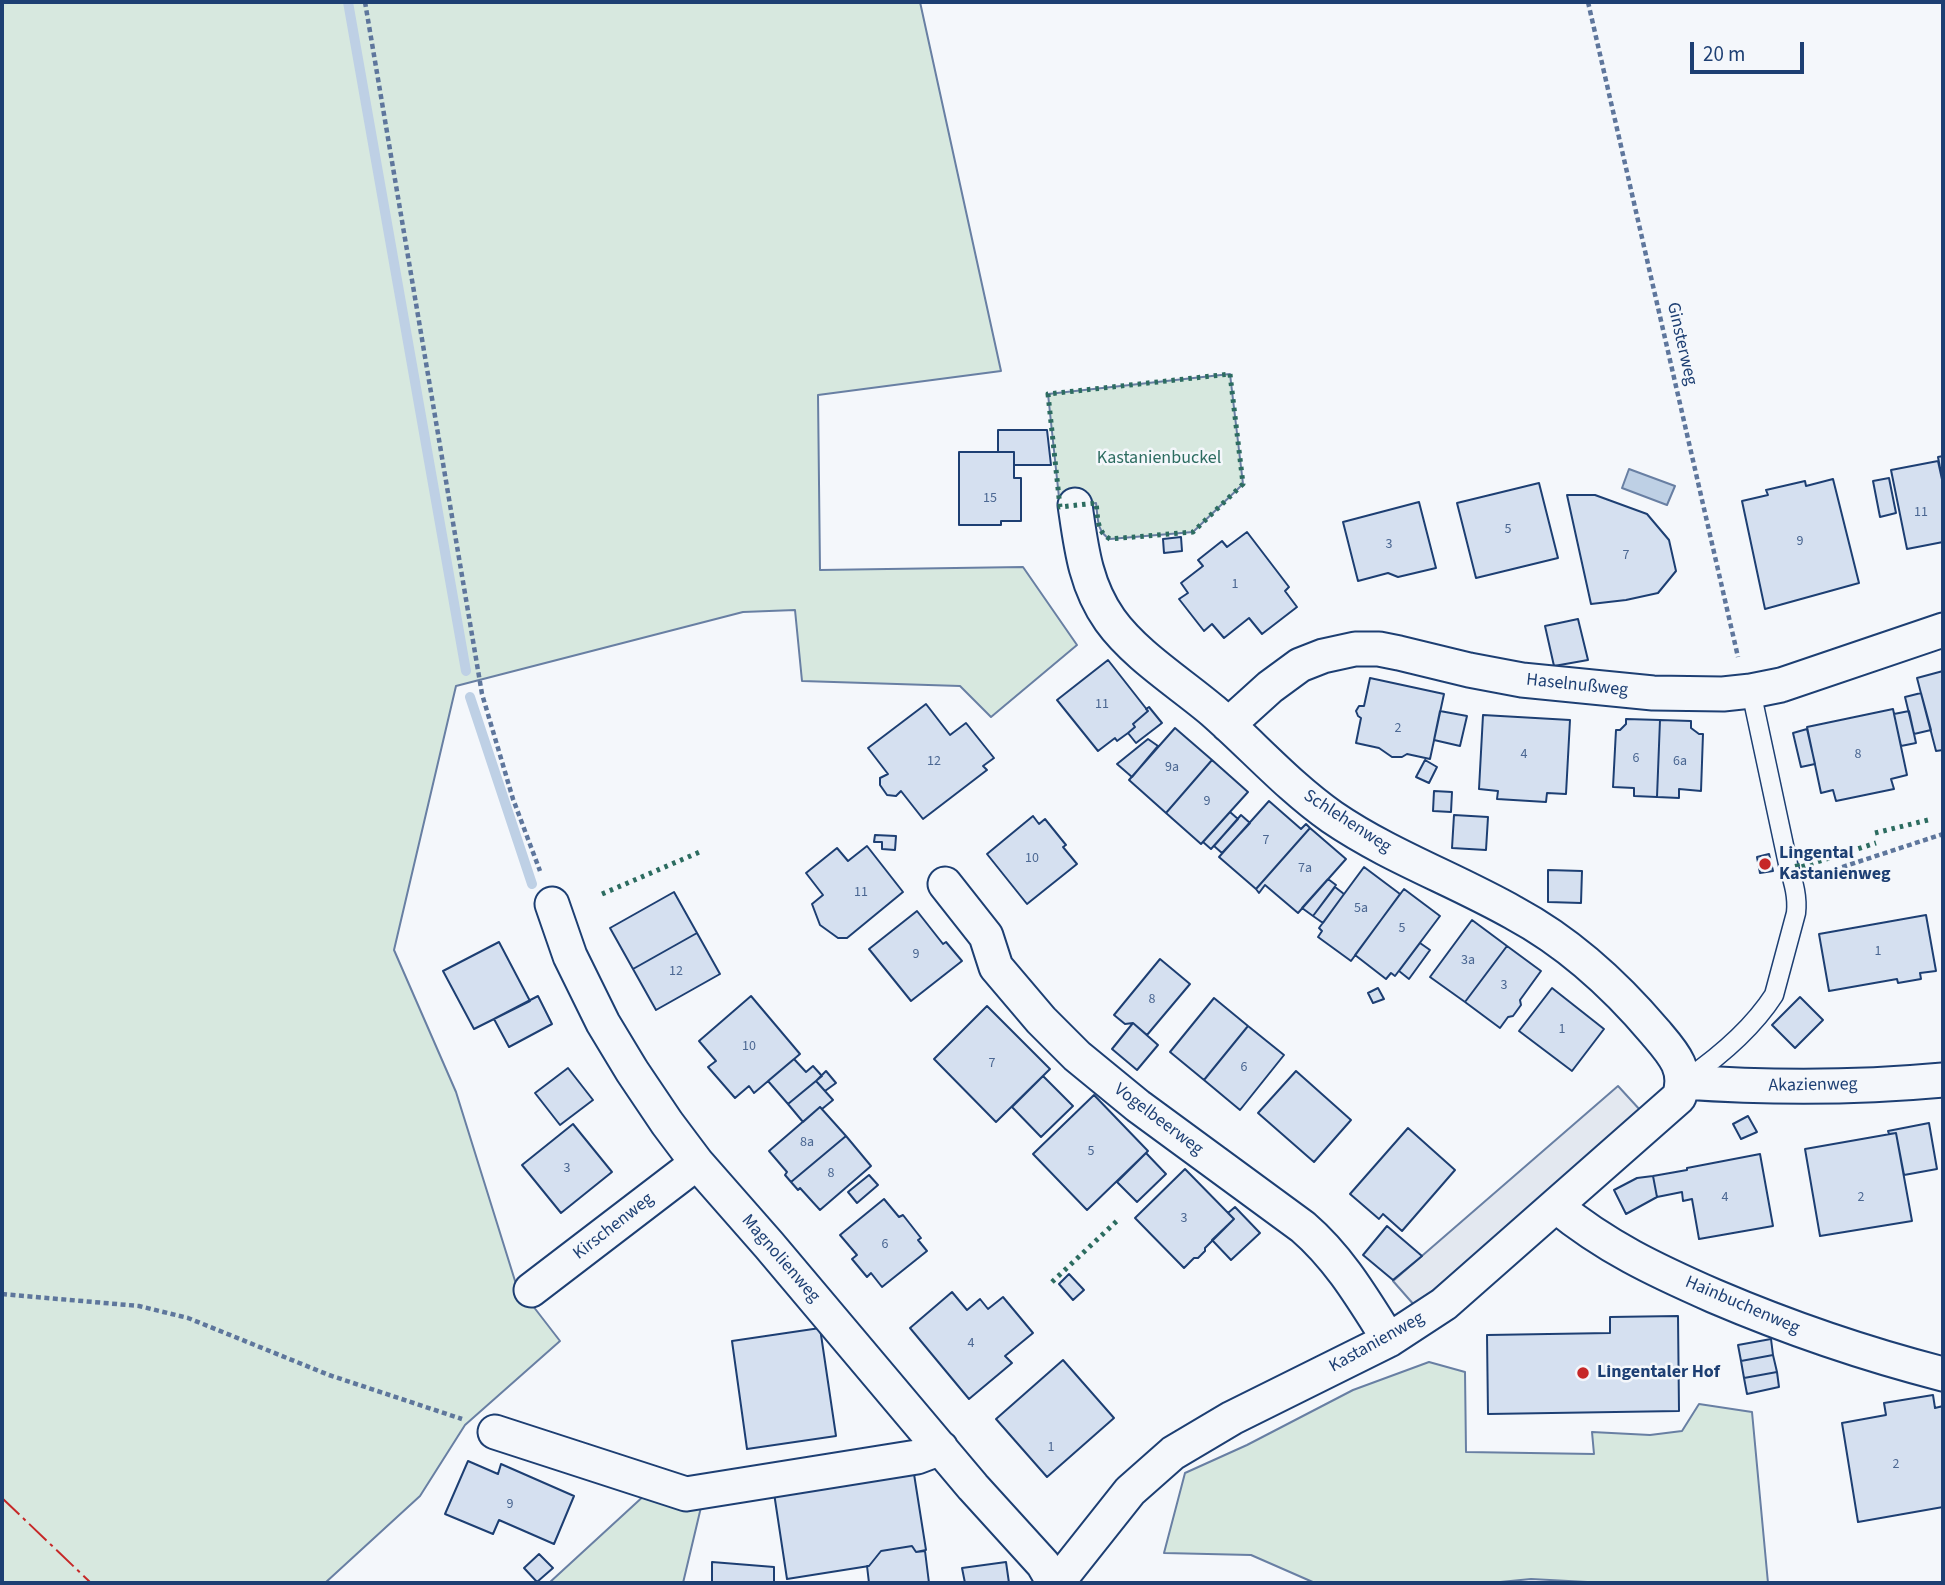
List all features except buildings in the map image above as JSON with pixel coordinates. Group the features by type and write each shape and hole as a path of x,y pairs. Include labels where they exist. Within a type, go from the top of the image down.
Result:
{"street":[{"name":"Schlehenweg","path":"1075,505 1083,562 1090,583 1109,619 1129,643 1228,725 1312,803 1387,850 1515,913 1569,948 1642,1017 1676,1059 1683,1082"},
{"name":"Haselnußweg","path":"1228,725 1270,687 1300,665 1323,656 1355,649 1379,649 1469,670 1570,686 1653,693 1723,694 1749,691 1801,678 1943,630"},
{"name":"Vogelbeerweg","path":"946,884 986,936 996,967 1041,1020 1077,1056 1138,1106 1303,1227 1343,1269 1389,1340"},
{"name":"Magnolienweg","path":"552,904 570,956 603,1023 647,1095 697,1163 1000,1518 1043,1564 1056,1583"},
{"name":"Akazienweg","path":"1683,1082 1792,1087 1943,1080"},
{"name":"Kastanienweg","path":"1056,1583 1130,1491 1173,1453 1232,1418 1389,1340 1444,1304 1679,1097 1683,1082"},
{"name":"Kirschenweg","path":"531,1290 697,1163"},
{"name":"Hainbuchenweg","path":"1556,1206 1622,1253 1769,1320 1840,1345 1943,1374"},
{"path":"495,1432 685,1494 917,1457 941,1448"}],"lane":[{"path":"1683,1082 1731,1045 1760,1015 1774,995 1796,913 1794,883 1749,691"}],"path":[{"path":"365,2 482,694 513,799 552,904"},
{"name":"Ginsterweg","path":"1588,2 1749,691"},
{"path":"1794,883 1943,834"},
{"path":"2,1294 139,1306 188,1318 329,1375 495,1432"}],"green space":[{"path":"2,2 920,2 1001,371 818,395 820,570 1023,567 1077,645 991,717 960,686 802,681 795,610 743,612 456,686 394,950 456,1092 516,1284 560,1341 465,1425 420,1496 325,1583 2,1583"},
{"name":"Kastanienbuckel","path":"1230,374 1243,484 1193,532 1110,539 1100,528 1096,503 1060,507 1048,394"},
{"path":"1429,1362 1465,1372 1466,1452 1594,1454 1592,1432 1650,1435 1682,1431 1699,1404 1752,1412 1768,1583 1606,1583 1531,1579 1490,1583 1315,1583 1251,1555 1164,1553 1185,1473 1247,1445 1353,1390"},
{"path":"647,1493 702,1503 683,1583 549,1583"}],"shaded area":[{"path":"1618,1086 1641,1111 1415,1306 1393,1281"}],"water":[{"path":"1629,469 1675,486 1667,505 1622,488"}],"waterway":[{"path":"348,2 466,671"},
{"path":"470,697 532,884"}],"hedge":[{"path":"1230,374 1243,484 1193,532 1110,539 1100,528 1096,503 1060,507 1048,394 1230,374"},
{"path":"1875,833 1932,819"},
{"path":"1793,847 1798,868 1876,843"},
{"path":"602,894 702,851"},
{"path":"1052,1282 1120,1218"}],"power":[{"path":"2,1498 91,1583"}],"place":[{"name":"Lingental Kastanienweg","path":"1765,864"},
{"name":"Lingentaler Hof","path":"1583,1373"}]}
